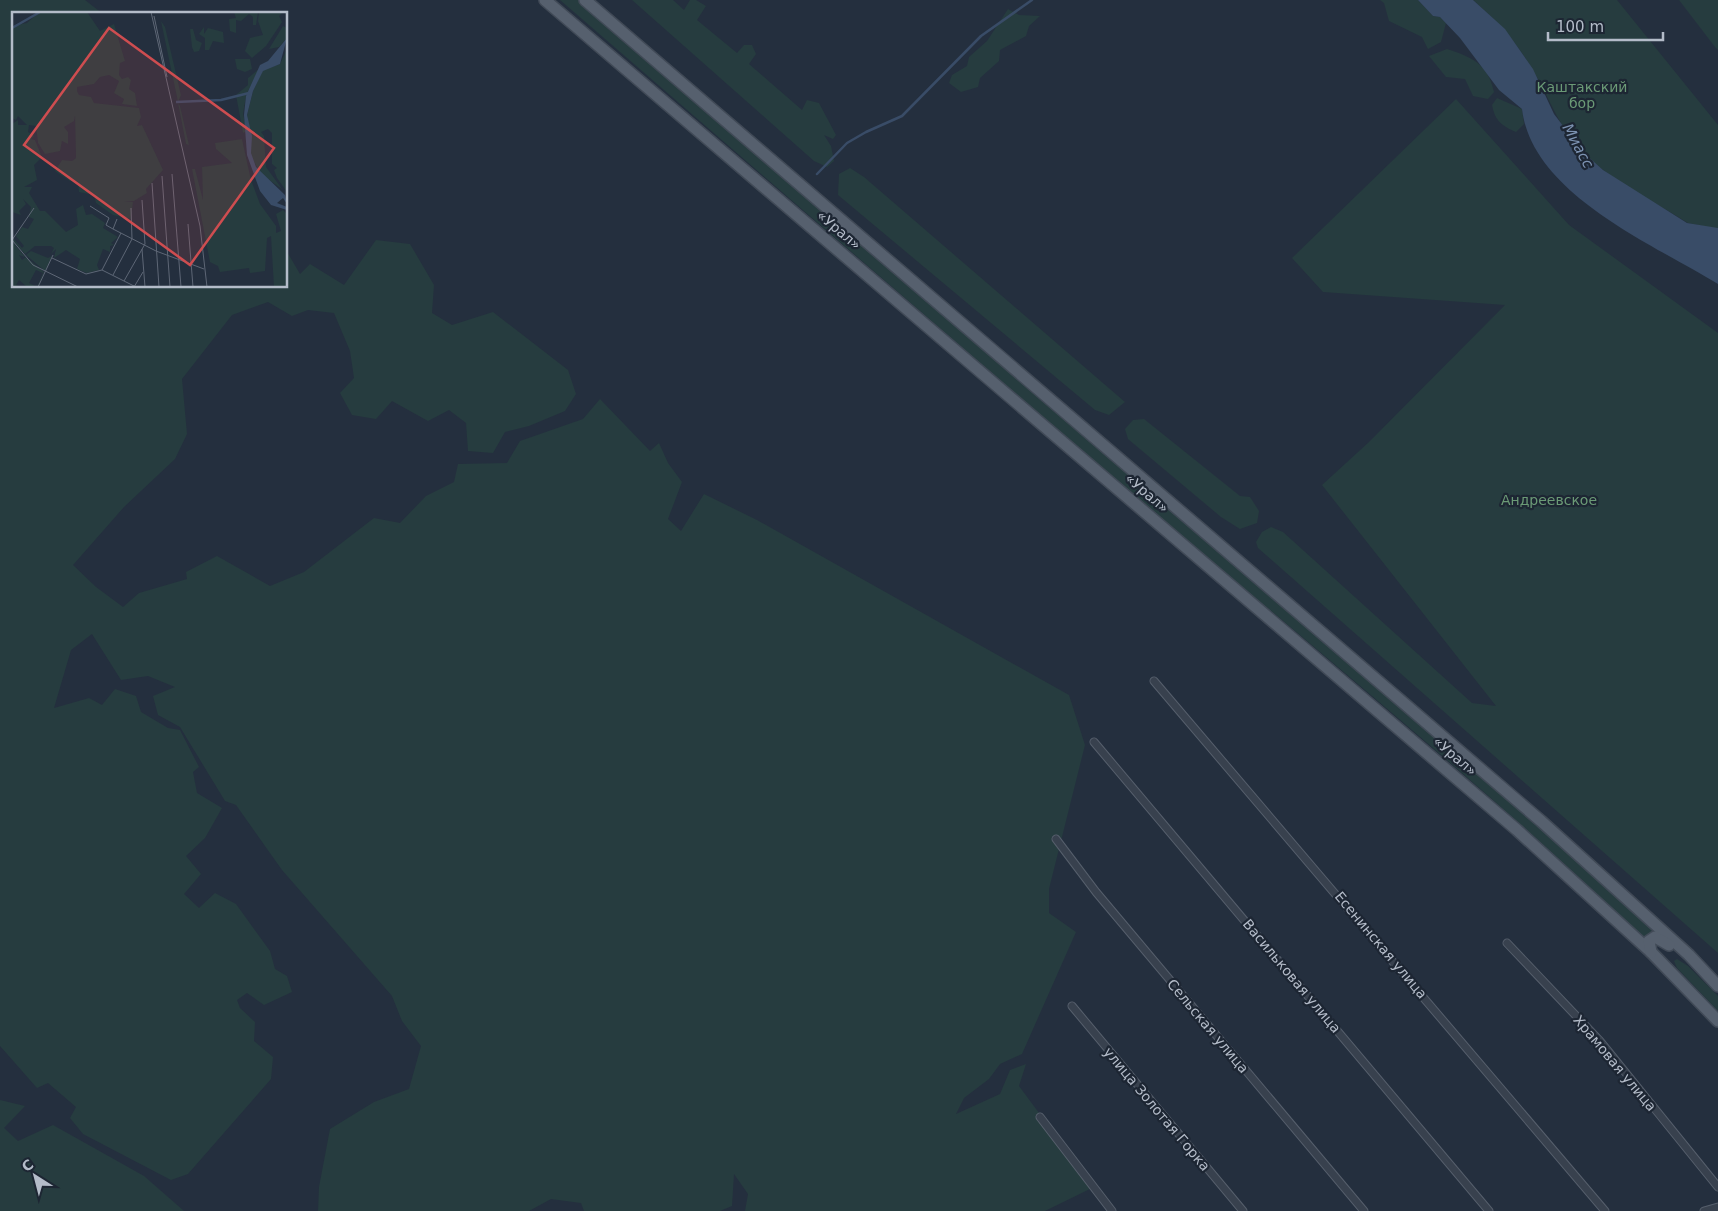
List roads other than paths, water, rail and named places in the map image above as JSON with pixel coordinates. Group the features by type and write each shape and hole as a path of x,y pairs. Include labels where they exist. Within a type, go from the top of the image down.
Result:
{"main road":[{"name":"«Урал»","path":"545,0 1517,830 1650,952 1718,1021"},
{"name":"«Урал»","path":"585,0 1534,814 1688,955 1718,986"},
{"path":"1650,952 1649,942 1655,937 1660,938 1718,991"}],"street":[{"name":"Есенинская улица","path":"1154,681 1605,1211"},
{"name":"Васильковая улица","path":"1094,742 1489,1211"},
{"name":"Сельская улица","path":"1056,839 1096,892 1364,1211"},
{"name":"Храмовая улица","path":"1507,943 1600,1041 1718,1187"},
{"name":"улица Золотая Горка","path":"1072,1006 1243,1211"},
{"path":"1040,1117 1112,1211"},
{"path":"1704,1211 1718,1207"}],"water":[{"name":"Миасс","path":"1418,0 1473,0 1505,29 1533,69 1554,114 1583,152 1603,170 1687,223 1718,228 1718,284 1630,233 1599,213 1571,191 1548,167 1531,139 1522,109 1499,90 1460,38 1440,17 1433,16"}],"waterway":[{"path":"817,174 847,143 866,132 902,116 981,36 1032,0"}],"park label":[{"name":"Каштакский бор","path":"1582,95"},
{"name":"Андреевское","path":"1549,500"}]}
